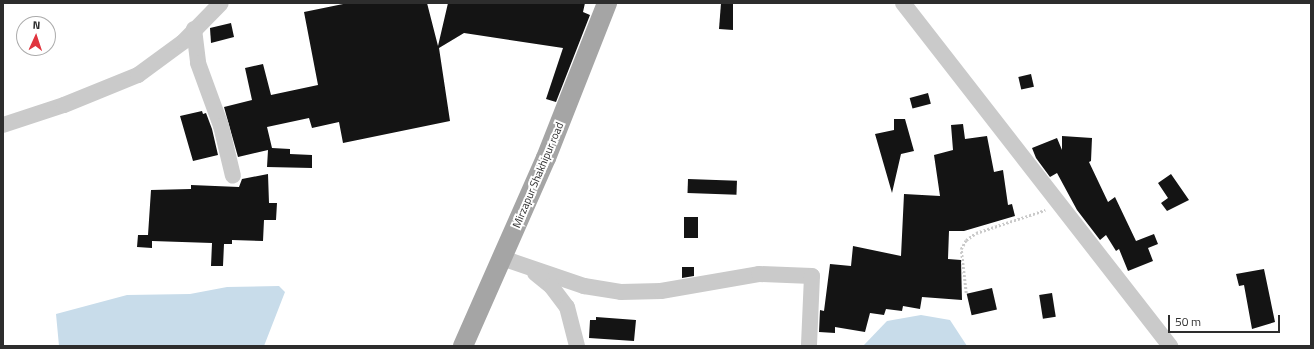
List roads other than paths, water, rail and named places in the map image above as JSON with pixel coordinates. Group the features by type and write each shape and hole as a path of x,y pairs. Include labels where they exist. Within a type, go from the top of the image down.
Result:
{"main road":[{"name":"Mirzapur Shakhipur road","path":"463,346 546,158 607,3"}],"street":[{"path":"3,125 64,105 138,75 183,42 220,3"},
{"path":"902,3 1059,205 1125,285 1170,346"},
{"path":"194,30 198,62 221,126 233,176"},
{"path":"502,258 584,286 621,292 661,291 759,274 812,276 808,346"},
{"path":"527,267 551,286 567,307 577,346"}],"water":[{"path":"279,286 285,292 264,346 59,346 56,314 127,295 190,294 227,287"},
{"path":"921,315 950,320 967,346 863,346 887,321"}]}
